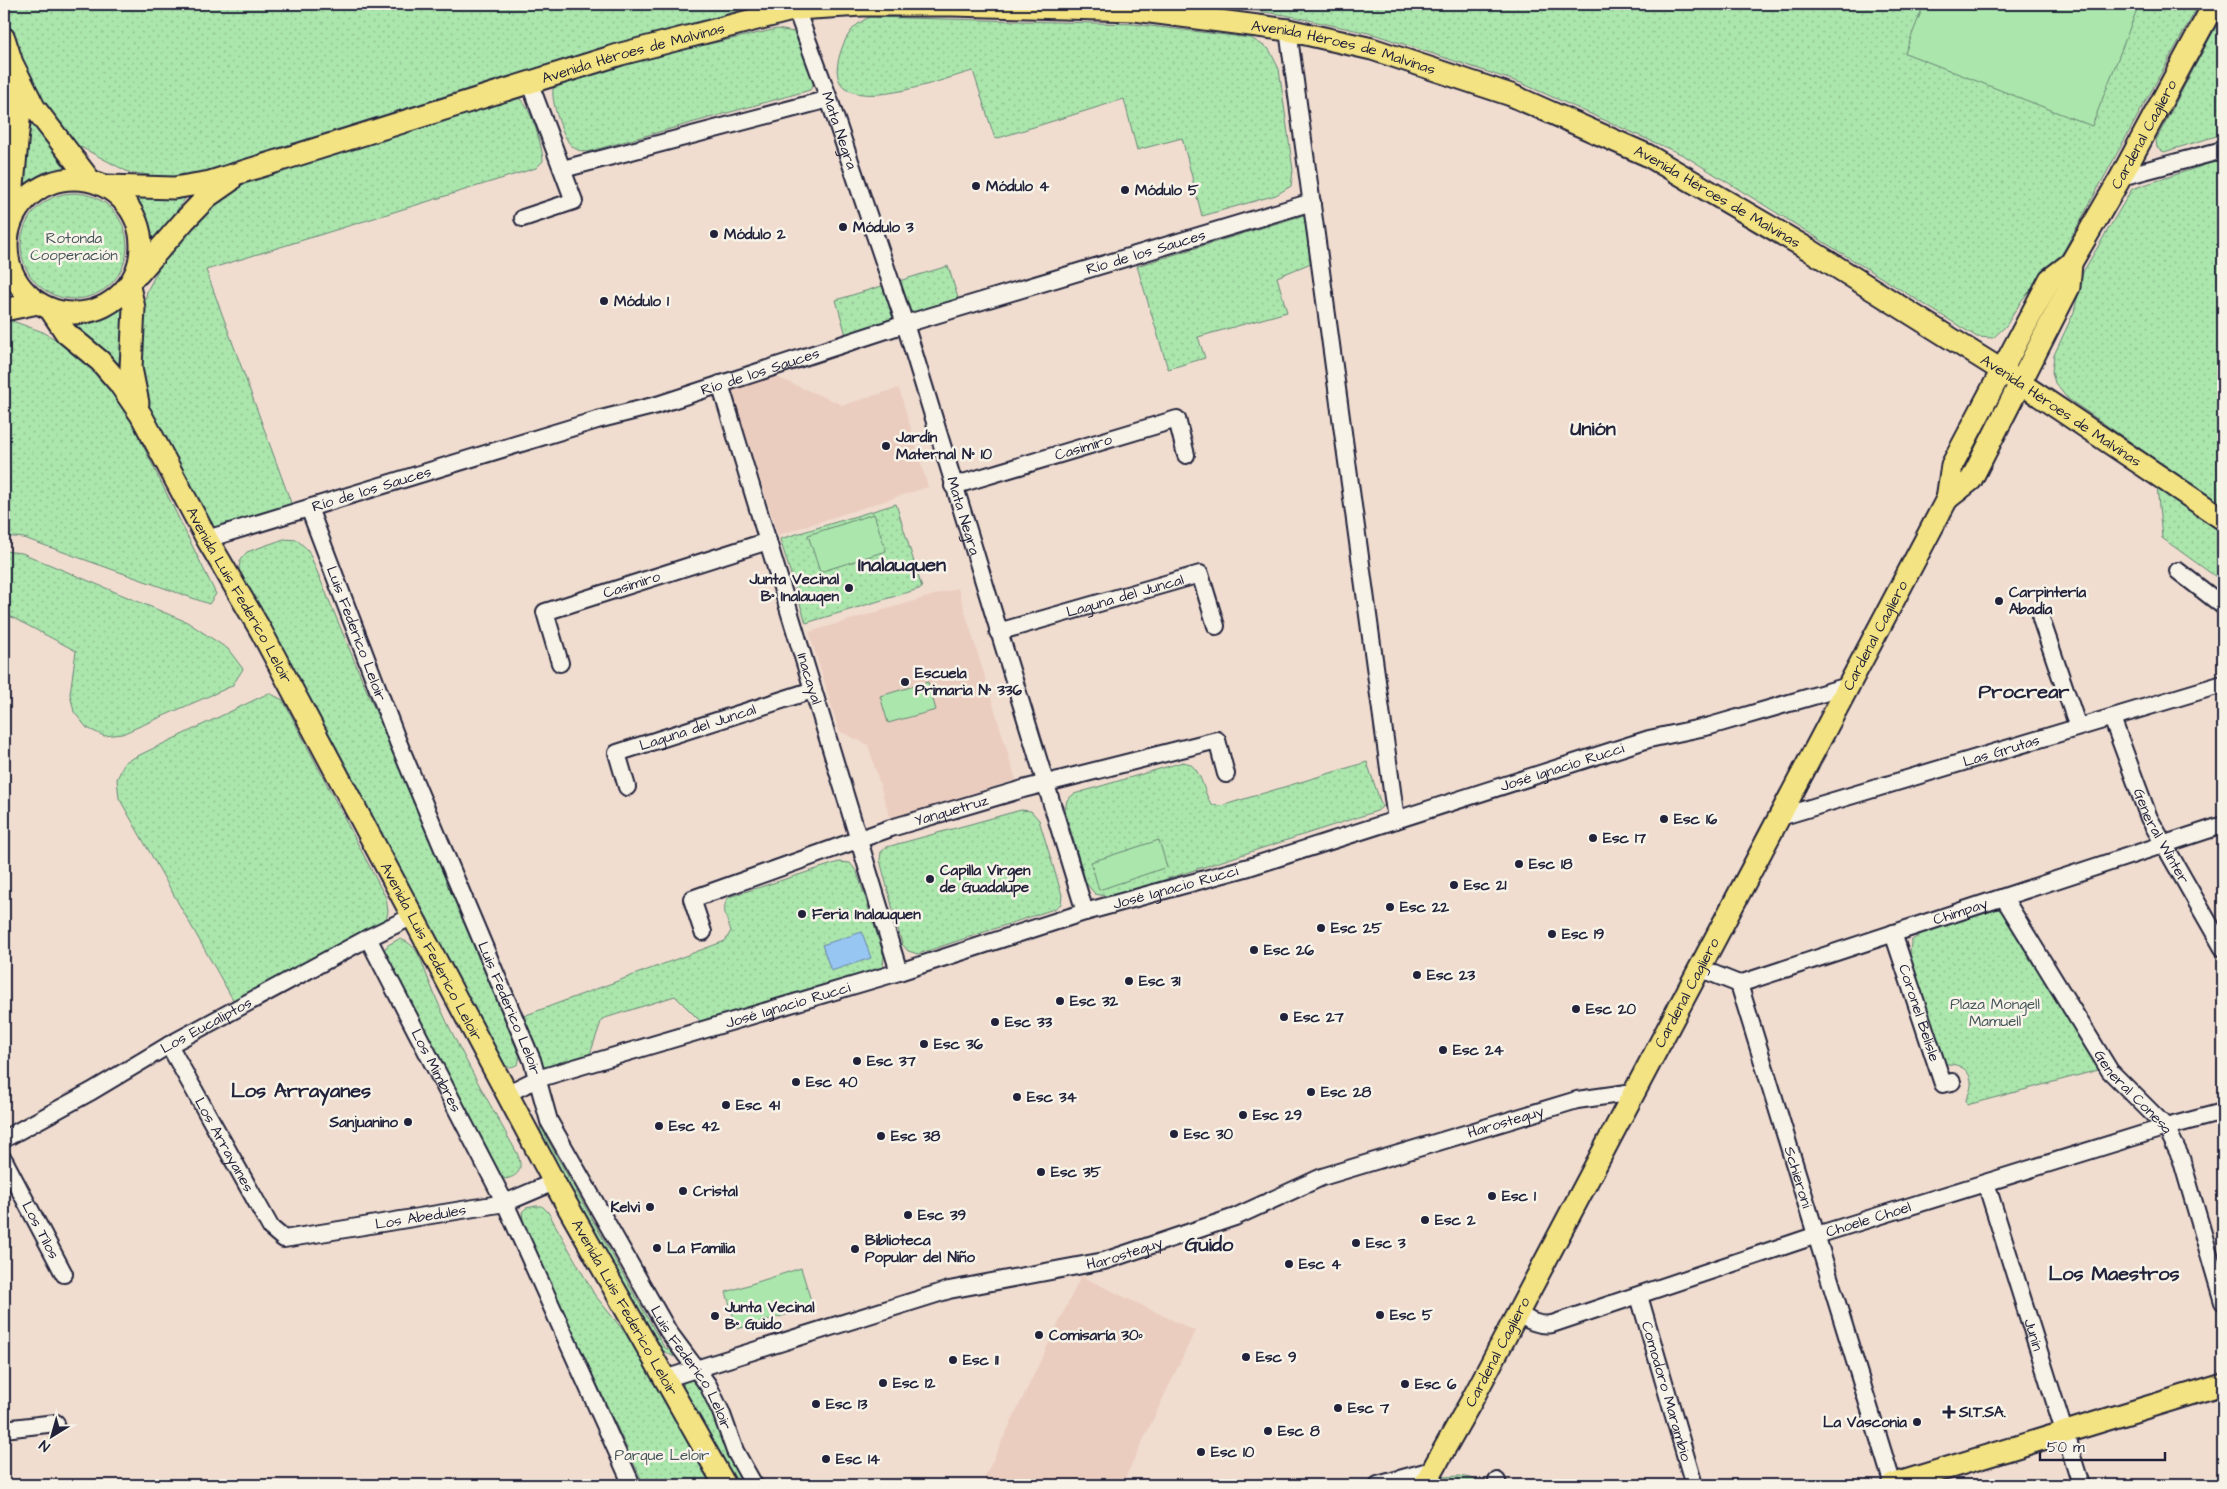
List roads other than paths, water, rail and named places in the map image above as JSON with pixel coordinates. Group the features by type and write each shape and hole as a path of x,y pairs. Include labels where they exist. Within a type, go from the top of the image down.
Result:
{"main road":[{"name":"Cardenal Cagliero","path":"1428,1478 1518,1313 1947,499 1952,465 2001,370 2050,279 2071,263 2121,177 2214,4"},
{"name":"Avenida Héroes de Malvinas","path":"98,183 174,188 210,182 530,84 621,54 802,6 942,5 1136,10 1288,30 1372,49 1511,95 1647,155 1808,249 2022,383 2223,519"},
{"path":"4,38 12,63 20,110 6,246 10,268 21,288 44,306 71,314 93,311 113,302 132,282 141,258 142,237 132,211 124,199 98,183 48,128 34,107 12,63"},
{"name":"Avenida Héroes de Malvinas","path":"132,282 167,238 207,197 246,170"},
{"path":"9,222 33,192 60,180 98,183"},
{"name":"Cardenal Cagliero","path":"1947,499 1971,480 2022,383 2069,287 2071,263"},
{"name":"Avenida Luis Federico Leloir","path":"132,282 134,308 130,368 141,415"},
{"path":"4,310 44,306"},
{"name":"Avenida Luis Federico Leloir","path":"44,306 66,333 100,361 119,383 141,415 207,539 261,631 411,917 554,1182 725,1485"},
{"path":"1893,1485 2223,1384"}],"street":[{"name":"Mata Negra","path":"802,6 829,99 905,324 1084,912"},
{"path":"1288,30 1396,820"},
{"path":"523,218 574,201 530,84"},
{"path":"563,169 829,99"},
{"path":"2121,177 2223,150"},
{"name":"Río de los Sauces","path":"207,539 720,384 905,324 1312,202"},
{"name":"Inacayal","path":"720,384 900,972"},
{"name":"Casimiro","path":"953,486 1176,419 1186,455"},
{"name":"Luis Federico Leloir","path":"309,508 398,742 532,1060 544,1109 554,1130 668,1331 708,1385 736,1451 754,1485"},
{"name":"Casimiro","path":"560,663 545,612 768,541"},
{"path":"2178,571 2223,606"},
{"name":"Laguna del Juncal","path":"998,632 1200,574 1216,626"},
{"path":"2041,618 2078,727"},
{"name":"Las Grutas","path":"1780,817 2223,684"},
{"name":"José Ignacio Rucci","path":"506,1094 537,1079 900,972 1084,912 1240,870 1649,739 1718,724 1848,686"},
{"name":"Laguna del Juncal","path":"627,788 617,753 813,690"},
{"name":"General Winter","path":"2112,718 2149,818 2223,948"},
{"name":"Yanquetruz","path":"702,932 692,899 860,838 1046,784 1217,740 1226,774"},
{"name":"Chimpay","path":"1739,984 2223,825"},
{"name":"General Conesa","path":"2004,898 2110,1071 2166,1127 2181,1158 2223,1302"},
{"name":"Los Eucaliptos","path":"4,1139 92,1091 169,1045 368,938 411,917"},
{"name":"Coronel Belisle","path":"1893,933 1943,1084 1952,1082"},
{"name":"Los Mimbres","path":"368,938 505,1203"},
{"path":"1699,968 1739,984"},
{"name":"Schieroni","path":"1739,984 1893,1485"},
{"name":"Los Arrayanes","path":"169,1045 271,1228 284,1239"},
{"name":"Harosteguy","path":"664,1379 949,1290 1104,1261 1235,1217 1322,1178 1577,1100 1634,1092"},
{"name":"Choele Choel","path":"1518,1313 1529,1321 1542,1325 1552,1324 1817,1235 2166,1127 2223,1112"},
{"name":"Los Tilos","path":"4,1160 64,1274"},
{"name":"Los Abedules","path":"284,1239 505,1203 554,1182"},
{"name":"Junín","path":"1986,1183 2081,1485"},
{"path":"505,1203 632,1485"},
{"name":"Comodoro Marambio","path":"1639,1296 1694,1485"},
{"path":"4,1429 56,1423"},
{"path":"1378,1485 1428,1478"}],"water":[{"path":"862,932 871,958 831,971 822,945"}],"place":[{"name":"Módulo 4","path":"976,186"},
{"name":"Módulo 5","path":"1125,190"},
{"name":"Módulo 3","path":"843,227"},
{"name":"Módulo 2","path":"714,234"},
{"name":"Módulo 1","path":"604,301"},
{"name":"Jardín Maternal N° 10","path":"886,446"},
{"name":"Junta Vecinal B° Inalauqen","path":"849,588"},
{"name":"Carpintería Abadía","path":"1999,601"},
{"name":"Escuela Primaria N° 336","path":"905,682"},
{"name":"Esc 16","path":"1664,819"},
{"name":"Esc 17","path":"1593,838"},
{"name":"Esc 18","path":"1519,864"},
{"name":"Capilla Virgen de Guadalupe","path":"930,879"},
{"name":"Esc 21","path":"1454,885"},
{"name":"Esc 22","path":"1390,907"},
{"name":"Feria Inalauquen","path":"802,914"},
{"name":"Esc 25","path":"1321,928"},
{"name":"Esc 19","path":"1552,934"},
{"name":"Esc 26","path":"1254,950"},
{"name":"Esc 23","path":"1417,975"},
{"name":"Esc 31","path":"1129,981"},
{"name":"Esc 32","path":"1060,1001"},
{"name":"Esc 20","path":"1576,1009"},
{"name":"Esc 27","path":"1284,1017"},
{"name":"Esc 33","path":"995,1022"},
{"name":"Esc 36","path":"924,1044"},
{"name":"Esc 24","path":"1443,1050"},
{"name":"Esc 37","path":"857,1061"},
{"name":"Esc 40","path":"796,1082"},
{"name":"Esc 28","path":"1311,1092"},
{"name":"Esc 34","path":"1017,1097"},
{"name":"Esc 41","path":"726,1105"},
{"name":"Esc 29","path":"1243,1115"},
{"name":"Sanjuanino","path":"408,1122"},
{"name":"Esc 42","path":"659,1126"},
{"name":"Esc 30","path":"1174,1134"},
{"name":"Esc 38","path":"881,1136"},
{"name":"Esc 35","path":"1041,1172"},
{"name":"Cristal","path":"683,1191"},
{"name":"Esc 1","path":"1492,1196"},
{"name":"Kelvi","path":"650,1207"},
{"name":"Esc 39","path":"908,1215"},
{"name":"Esc 2","path":"1425,1220"},
{"name":"Esc 3","path":"1356,1243"},
{"name":"La Familia","path":"657,1248"},
{"name":"Biblioteca Popular del Niño","path":"855,1249"},
{"name":"Esc 4","path":"1289,1264"},
{"name":"Esc 5","path":"1380,1315"},
{"name":"Junta Vecinal B° Guido","path":"715,1316"},
{"name":"Comisaría 30º","path":"1039,1335"},
{"name":"Esc 9","path":"1246,1357"},
{"name":"Esc 11","path":"953,1360"},
{"name":"Esc 12","path":"883,1383"},
{"name":"Esc 6","path":"1405,1384"},
{"name":"Esc 13","path":"816,1404"},
{"name":"Esc 7","path":"1338,1408"},
{"name":"SI.T.SA.","path":"1949,1412"},
{"name":"La Vasconia","path":"1917,1422"},
{"name":"Esc 8","path":"1268,1431"},
{"name":"Esc 10","path":"1201,1452"},
{"name":"Esc 14","path":"826,1459"}],"district":[{"name":"Unión","path":"1593,428"},
{"name":"Inalauquen","path":"902,564"},
{"name":"Procrear","path":"2024,691"},
{"name":"Los Arrayanes","path":"301,1090"},
{"name":"Guido","path":"1209,1244"},
{"name":"Los Maestros","path":"2114,1273"}],"park label":[{"name":"Rotonda Cooperación","path":"74,246"},
{"name":"Plaza Mongell Mamuell","path":"1995,1012"},
{"name":"Parque Leloir","path":"662,1455"}]}
